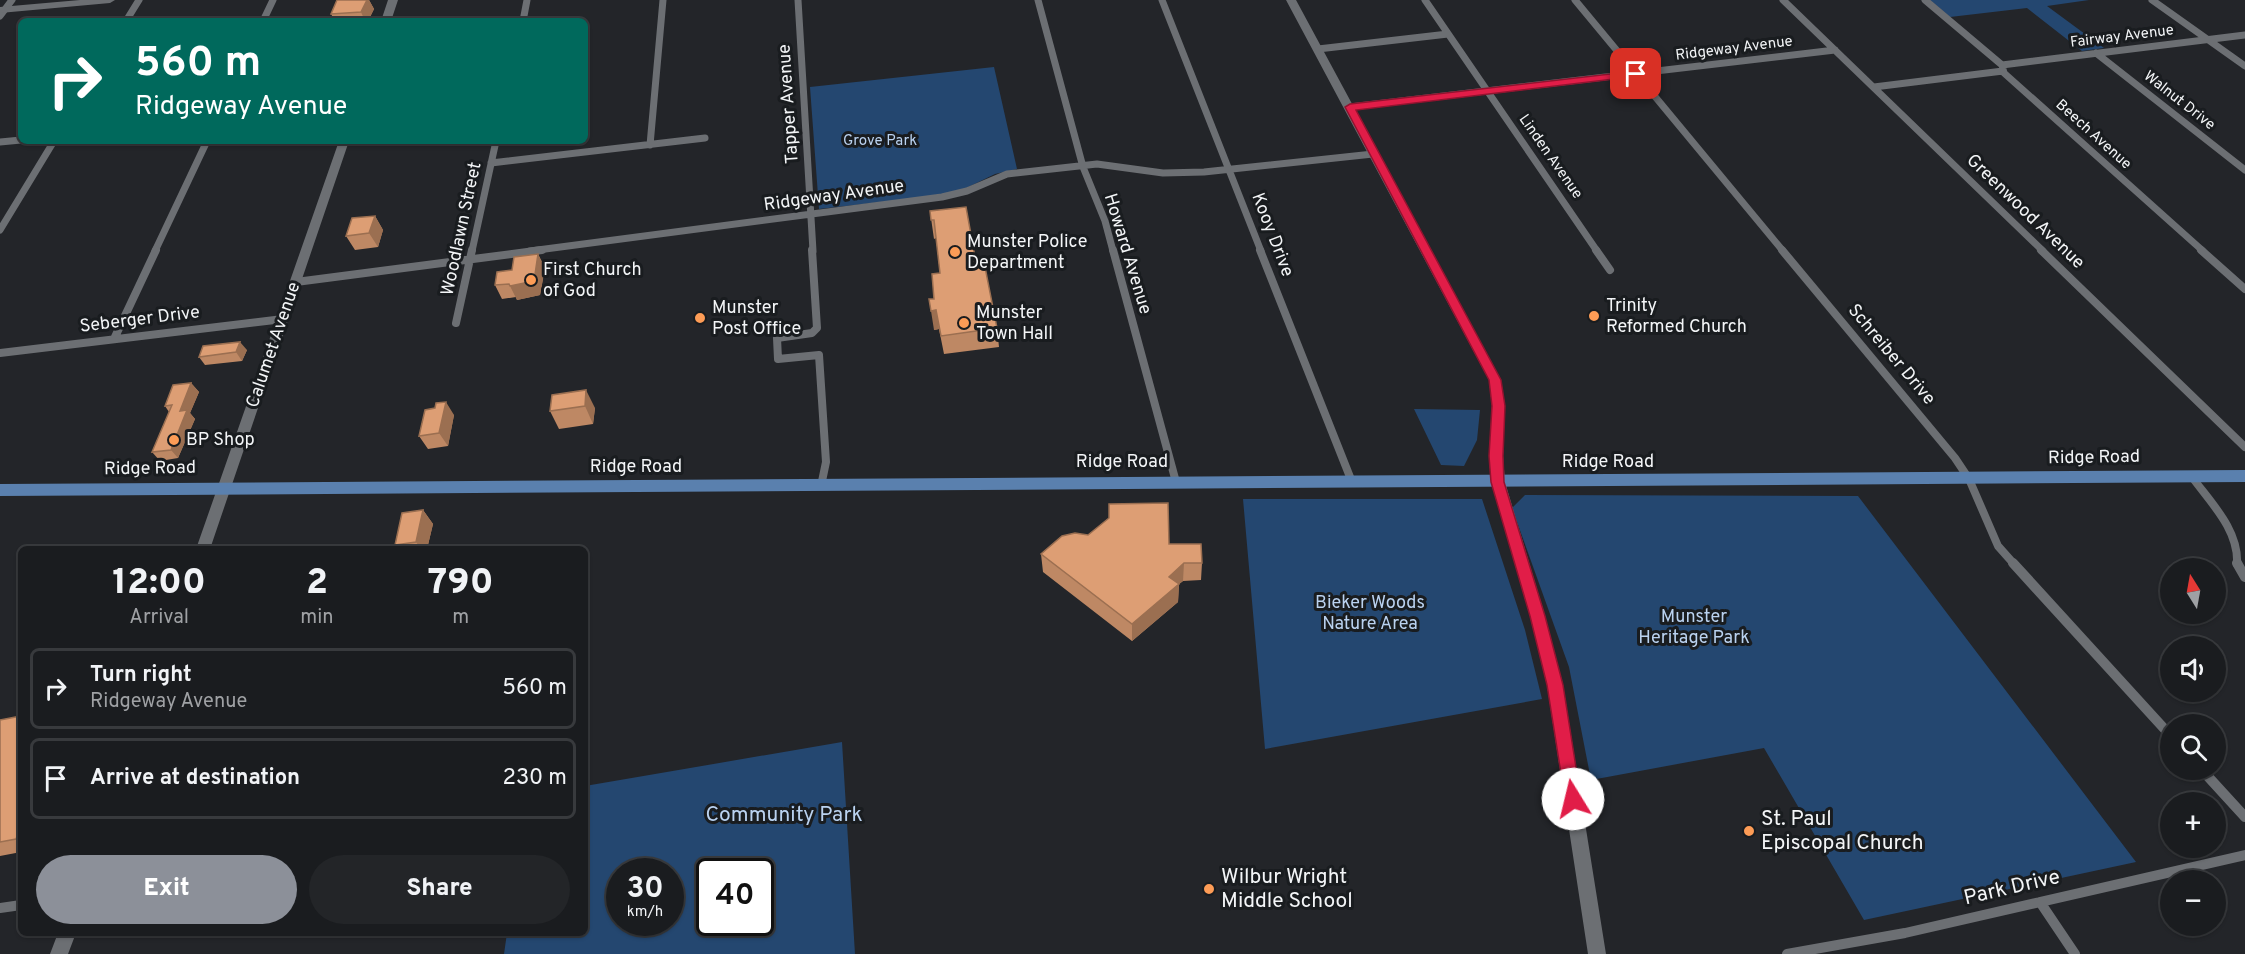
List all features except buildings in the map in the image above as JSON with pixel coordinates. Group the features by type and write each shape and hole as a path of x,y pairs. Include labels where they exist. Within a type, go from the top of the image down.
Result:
{"main road":[{"name":"Ridge Road","path":"0,490 2245,476"}],"street":[{"path":"2,12 12,0"},
{"path":"2,12 110,0"},
{"path":"128,18 139,0"},
{"path":"264,18 273,0"},
{"path":"387,18 393,0"},
{"path":"524,18 527,0"},
{"path":"650,145 663,0"},
{"name":"Tapper Avenue","path":"798,0 818,328 812,333 777,338 778,359 819,355 826,462 821,486"},
{"name":"Howard Avenue","path":"1038,0 1083,167 1105,221 1176,482"},
{"name":"Kooy Drive","path":"1162,0 1352,482"},
{"path":"1291,0 1495,380 1498,406 1496,456 1498,482 1538,616 1555,685 1597,954"},
{"name":"Linden Avenue","path":"1425,0 1610,270"},
{"name":"Schreiber Drive","path":"1575,0 1955,458 1968,479 1998,546 2160,724"},
{"name":"Greenwood Avenue","path":"1783,0 2245,447"},
{"name":"Beech Avenue","path":"1925,0 2002,68 2141,198 2245,289"},
{"path":"2152,0 2245,66"},
{"path":"1318,49 1448,34"},
{"name":"Fairway Avenue","path":"1874,87 2096,53 2245,35"},
{"name":"Ridgeway Avenue","path":"1350,107 1835,50"},
{"name":"Walnut Drive","path":"2096,53 2245,170"},
{"path":"492,163 705,138"},
{"path":"0,142 18,140"},
{"path":"0,230 52,144"},
{"path":"114,339 206,144"},
{"name":"Calumet Avenue","path":"204,546 343,144"},
{"name":"Woodlawn Street","path":"456,323 495,144"},
{"name":"Ridgeway Avenue","path":"296,282 942,197 966,191 1006,174 1106,164 1163,173 1204,172 1373,154"},
{"name":"Seberger Drive","path":"0,353 283,319"},
{"path":"2192,477 2230,529 2238,550 2237,565 2245,577"},
{"path":"2211,780 2245,817"},
{"name":"Park Drive","path":"1787,954 1905,933 2245,855"},
{"path":"2040,902 2075,954"},
{"path":"0,908 18,905"},
{"path":"59,954 66,936"}],"green space":[{"path":"1930,0 2089,0 2047,6 2104,48 2082,51 2027,8 1950,17"},
{"name":"Grove Park","path":"994,67 1017,169 995,174 954,194 819,209 810,87"},
{"path":"1414,409 1480,410 1477,440 1464,466 1441,465"},
{"name":"Munster Heritage Park","path":"1525,495 1858,496 2136,862 1864,920 1764,748 1591,780 1569,667 1512,508"},
{"name":"Bieker Woods Nature Area","path":"1243,499 1482,499 1525,630 1542,699 1265,749"},
{"name":"Community Park","path":"842,742 855,954 504,954 507,936 588,936 588,785"}],"place":[{"name":"Munster Police Department","path":"955,252"},
{"name":"First Church of God","path":"531,280"},
{"name":"Trinity Reformed Church","path":"1594,316"},
{"name":"Munster Post Office","path":"700,318"},
{"name":"Munster Town Hall","path":"964,323"},
{"name":"BP Shop","path":"174,440"},
{"name":"St. Paul Episcopal Church","path":"1749,831"},
{"name":"Wilbur Wright Middle School","path":"1209,889"}],"route":[{"path":"1573,799 1555,685 1538,616 1498,482 1496,456 1498,406 1495,380 1350,107 1636,74"}]}
